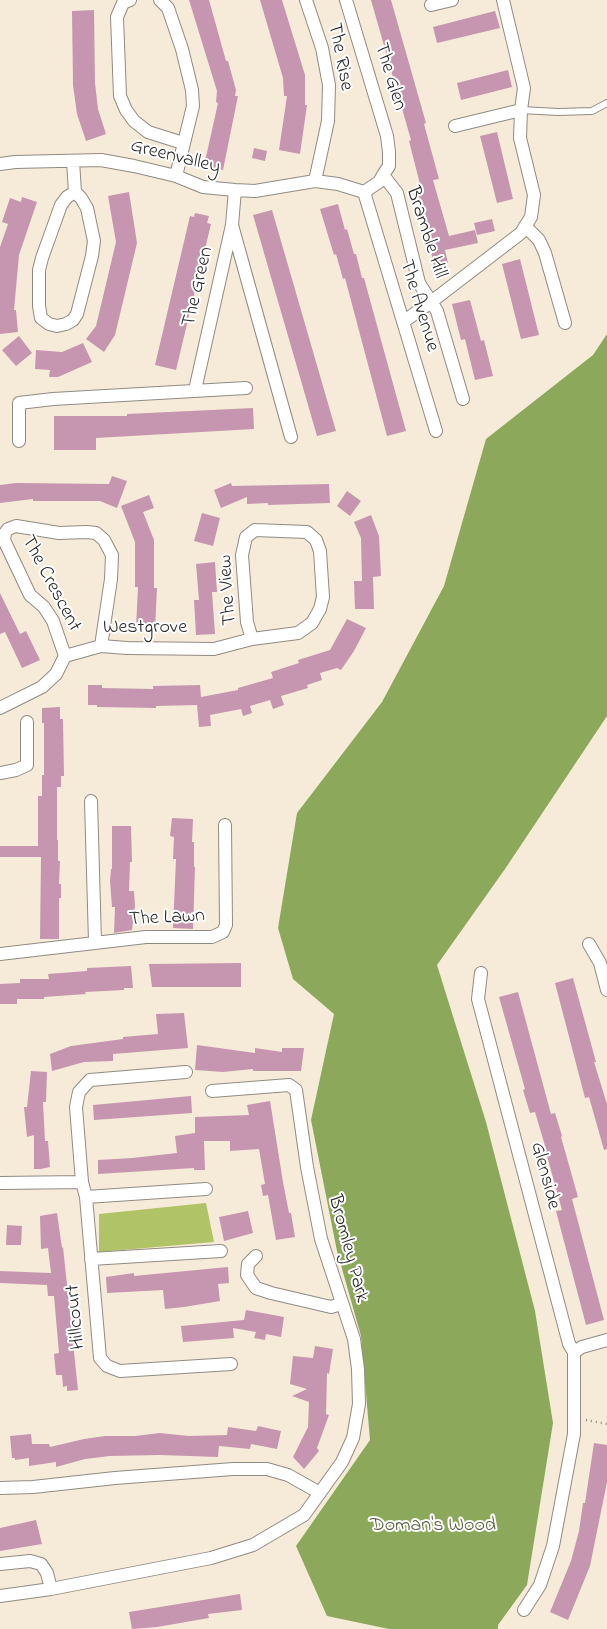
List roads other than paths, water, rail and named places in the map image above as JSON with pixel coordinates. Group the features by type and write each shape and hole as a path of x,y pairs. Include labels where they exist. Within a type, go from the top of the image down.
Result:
{"street":[{"path":"130,0 122,3 117,17 120,96 126,110 134,121 148,132 183,143"},
{"path":"160,0 168,8 182,49 192,90 193,106 176,176"},
{"name":"The Rise","path":"306,0 322,48 329,85 328,121 315,181"},
{"name":"The Glen","path":"346,0 387,136 386,171"},
{"path":"431,5 452,0"},
{"name":"Bramble Hill","path":"403,322 521,233 531,217 534,195 520,138 520,110 524,88 503,0"},
{"path":"455,126 520,110"},
{"name":"Greenvalley","path":"0,164 101,160 176,176 203,187 255,191 315,181 338,184 364,192"},
{"path":"74,161 75,192 87,208 94,241 77,314 73,320 57,326 49,324 41,318 39,270 61,205 67,197 75,192"},
{"path":"364,192 379,182 386,171"},
{"name":"Bramble Hill","path":"386,171 397,193 419,283 437,311 464,399"},
{"name":"The Green","path":"195,390 232,225 235,190"},
{"name":"The Avenue","path":"364,192 436,431"},
{"path":"232,225 292,437"},
{"path":"525,226 538,240 545,253 565,323"},
{"path":"19,441 19,403 53,399 246,388"},
{"name":"The Crescent","path":"65,656 53,621 44,607 30,595 4,540 5,532 8,529 16,526 59,533 96,533 104,540 112,555 111,579 101,646"},
{"name":"The View","path":"255,530 307,532 316,540 320,551 323,596 320,609 312,623 298,633 252,639 248,622 242,555 246,537 255,530"},
{"name":"Westgrove","path":"65,656 101,646 214,649 252,639"},
{"path":"0,708 42,688 56,674 65,656"},
{"path":"0,773 16,770 27,765 27,722"},
{"path":"91,801 95,942"},
{"name":"The Lawn","path":"0,954 146,937 212,937 223,932 226,925 224,825"},
{"path":"589,944 600,963 607,990"},
{"name":"Glenside","path":"481,973 478,999 569,1344 574,1352"},
{"name":"Hillcourt","path":"186,1072 90,1080 79,1092 76,1107 100,1358 107,1366 120,1371 231,1364"},
{"name":"Bromley Park","path":"0,1596 50,1589 211,1558 254,1545 304,1515 342,1462 353,1438 359,1404 358,1369 354,1339 321,1239 307,1167 296,1090 289,1085 212,1091"},
{"path":"0,1183 82,1182"},
{"path":"86,1197 206,1189"},
{"path":"91,1259 222,1250"},
{"path":"256,1256 248,1264 247,1275 256,1288 331,1307 341,1304"},
{"path":"524,1610 540,1585 553,1546 574,1434 574,1352 582,1347 607,1340"},
{"path":"0,1488 33,1487 213,1470 267,1469 288,1475 320,1493"},
{"path":"0,1564 30,1561 41,1564 47,1573 50,1589"}],"lane":[{"path":"520,110 592,111 607,103"}],"park label":[{"name":"Doman's Wood","path":"433,1527"}]}
